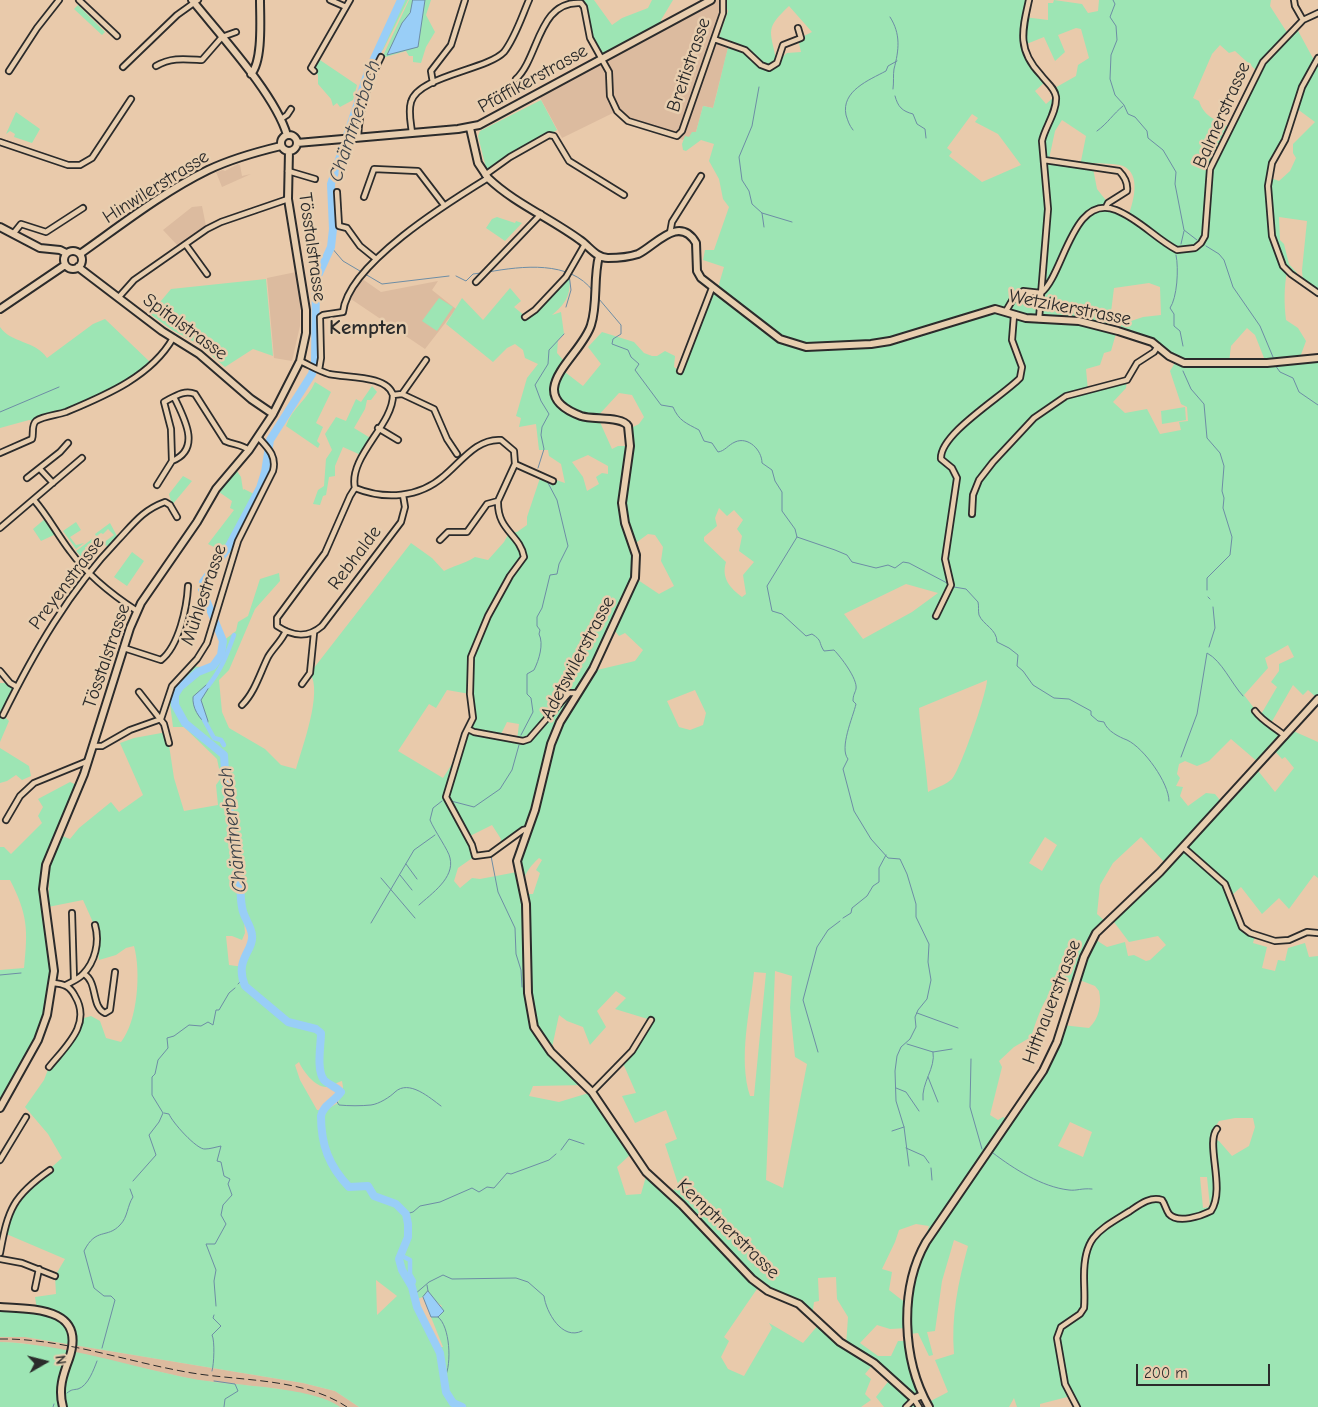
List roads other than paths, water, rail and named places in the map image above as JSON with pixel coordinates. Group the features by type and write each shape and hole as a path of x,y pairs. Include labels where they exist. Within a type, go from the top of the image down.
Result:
{"street":[{"path":"9,71 37,28 59,0"},
{"path":"79,0 117,36"},
{"path":"251,74 254,71 258,52 260,0"},
{"path":"330,0 346,7"},
{"path":"314,72 312,68 350,0"},
{"path":"433,82 431,71 451,45 465,0"},
{"path":"412,133 410,108 412,98 433,82 490,60 503,52 529,0"},
{"name":"Pfäffikerstrasse","path":"297,144 470,128 508,112 601,58 711,0"},
{"name":"Breitistrasse","path":"601,58 609,72 610,96 617,111 628,121 677,136 682,131 714,39 724,7 723,0"},
{"path":"1029,0 1022,25 1024,45 1034,68 1053,89 1056,96 1054,109 1044,131 1042,141 1048,208 1039,319"},
{"path":"1294,0 1297,11 1303,20"},
{"path":"123,67 177,15 195,1 251,74 281,119 287,135"},
{"path":"516,79 523,71 548,16 556,8 566,3 578,2 584,6 588,31 601,58"},
{"name":"Balmerstrasse","path":"1106,207 1118,211 1177,250 1195,248 1202,243 1207,228 1210,169 1263,62 1303,20 1318,13"},
{"path":"714,39 745,50 761,65 769,68 777,63 783,45 801,38 798,28"},
{"path":"156,66 177,58 202,60 222,38 236,32"},
{"path":"355,139 368,84 381,57"},
{"path":"1318,58 1302,87 1284,140 1272,163 1268,186 1272,236 1280,259 1291,274 1318,292"},
{"path":"0,142 68,166 80,165 92,158 131,99"},
{"path":"281,119 291,109"},
{"path":"470,128 478,163 486,177 585,244 599,256 606,258 638,254 670,233 682,232 693,239 697,248 698,275 712,288 680,371"},
{"path":"287,135 294,137 297,144 293,150 289,151 281,146 281,140 287,135"},
{"path":"318,370 321,358 320,317 343,312 345,301 360,278 376,259 444,205 486,177 510,157 549,135 554,136 569,161 624,195"},
{"name":"Hinwilerstrasse","path":"80,254 158,200 208,170 238,158 281,146"},
{"name":"Tösstalstrasse","path":"0,1108 41,1033 49,1007 53,983 53,958 44,877 48,858 88,761 136,611 216,489 258,437 273,414 300,361 305,339 306,310 288,200 289,151"},
{"path":"1041,293 1055,274 1067,243 1078,225 1127,191 1128,185 1124,176 1119,171 1044,160"},
{"path":"364,197 374,168 413,170 423,175 444,205"},
{"path":"288,171 315,179"},
{"path":"670,233 672,222 701,176"},
{"path":"337,192 339,226 346,228 360,246 376,259"},
{"path":"118,298 134,280 221,222 288,200"},
{"path":"13,234 22,224 43,232 50,230 83,208"},
{"path":"476,282 541,214"},
{"path":"0,227 40,248 60,250 66,254"},
{"path":"525,316 549,296 568,273 585,244"},
{"path":"186,245 208,274"},
{"path":"74,250 80,254 81,262 78,267 71,269 65,265 63,259 66,254 74,250"},
{"name":"Adetswilerstrasse","path":"586,1085 541,1040 531,1017 528,993 526,904 516,865 518,854 538,802 551,744 564,714 598,658 630,590 636,570 636,555 625,523 622,503 630,446 628,426 621,420 595,419 574,412 559,402 554,388 561,369 583,343 590,329 596,304 599,256"},
{"path":"0,309 65,265"},
{"name":"Spitalstrasse","path":"78,267 173,338 199,354 251,399 273,414"},
{"name":"Wetzikerstrasse","path":"712,288 780,340 806,347 881,343 987,310 998,309 1014,315 1096,325 1146,339 1158,346 1169,356 1184,363 1267,363 1318,358"},
{"path":"1006,311 1013,299 1023,291 1041,293"},
{"path":"936,616 951,585 945,559 957,478 941,454 949,438 1020,378 1022,366 1012,340 1014,315"},
{"path":"0,453 32,439 33,426 36,421 63,413 114,391 132,380 168,347 173,338"},
{"path":"972,514 973,495 979,480 1034,418 1066,396 1127,380 1137,363 1154,352 1158,346"},
{"path":"402,394 426,360"},
{"path":"300,361 318,370 336,375 381,382 390,387 393,395 392,405 378,428 353,479 355,488 325,553 277,618 277,626 286,631 297,635 314,633 310,673 302,684"},
{"path":"157,485 172,461 171,429 164,402 190,391 195,394 225,441 239,444 249,450"},
{"path":"393,395 402,394 434,409 447,439 457,454"},
{"path":"172,461 181,457 186,450 189,440 186,420 174,398"},
{"path":"378,428 398,440"},
{"name":"Mühlestrasse","path":"161,719 172,686 202,652 216,617 238,541 274,471 275,464 272,454 258,437"},
{"path":"355,488 381,495 403,495 432,484 487,440 506,442 514,451 515,464 498,501 500,521 520,546 524,557 510,576 488,616 471,657 470,694 473,718 448,784 446,797 472,845 475,856 490,854 528,829"},
{"path":"27,478 40,469 68,443"},
{"path":"0,528 82,458"},
{"path":"515,464 533,470 553,481"},
{"path":"40,469 53,483"},
{"name":"Rebhalde","path":"314,633 401,522 405,507 403,495"},
{"path":"34,500 45,512 70,551 88,573 136,611"},
{"path":"440,540 448,532 467,532 487,504 498,501"},
{"name":"Preyenstrasse","path":"3,715 36,651 88,573 146,510 165,502 170,505 177,517"},
{"path":"124,648 155,659 161,660 165,657 175,641 180,628 188,586"},
{"path":"242,705 254,688 269,655 282,640 286,631"},
{"path":"0,671 10,683 17,687"},
{"path":"139,692 164,724 169,743"},
{"path":"468,729 474,732 523,741 529,739 569,693 576,693"},
{"name":"Hittnauerstrasse","path":"922,1395 914,1366 907,1319 911,1282 920,1253 1043,1071 1057,1042 1084,956 1096,933 1184,847 1318,699"},
{"path":"1255,711 1264,721 1271,723 1285,736"},
{"path":"93,746 102,746 130,730 161,719"},
{"path":"6,820 20,796 34,783 88,761"},
{"path":"1184,847 1225,884 1242,927 1250,933 1275,941 1289,940 1307,932 1318,933"},
{"path":"72,914 74,980"},
{"path":"53,983 66,985 84,974 97,947 95,925"},
{"path":"84,974 91,981 99,1008 105,1013 110,1010 114,972"},
{"path":"49,1067 75,1035 80,1024 78,1001 66,985"},
{"path":"592,1092 632,1051 652,1020"},
{"name":"Kemptnerstrasse","path":"586,1085 646,1172 682,1205 752,1279 768,1291 799,1304 840,1342 874,1363 914,1399"},
{"path":"0,1160 26,1117"},
{"path":"1077,1407 1065,1384 1057,1338 1061,1327 1080,1314 1084,1308 1084,1258 1088,1243 1096,1234 1116,1220 1152,1199 1162,1200 1169,1214 1178,1218 1186,1219 1211,1211 1215,1202 1217,1175 1212,1138 1217,1129"},
{"path":"0,1253 12,1208 18,1197 26,1186 50,1170"},
{"path":"0,1259 22,1262 55,1276"},
{"path":"35,1288 39,1270"},
{"path":"0,1307 49,1311 59,1316 67,1325 72,1346 61,1384 63,1407"},
{"path":"906,1407 914,1399 922,1395 929,1407"},
{"path":"914,1399 919,1407"}],"water":[{"path":"413,0 425,0 418,47 387,55 402,23 410,13"},
{"path":"210,682 211,684 201,700 208,721 207,725 197,712 193,697"},
{"path":"428,1291 444,1311 438,1317 431,1317 423,1297"}],"waterway":[{"name":"Chämtnerbach","path":"401,0 368,72 331,184 333,229 331,247 316,280 315,362 312,374 270,440 265,472 260,488 228,548 203,582 202,590 223,641 221,655 213,666 198,672 180,687 175,695 175,705 185,723 224,755 228,800 240,880 241,903 252,935 252,941 242,969 245,986 288,1022 316,1029 321,1033 320,1070 322,1076 326,1082 341,1092 324,1109 321,1116 325,1146 331,1163 349,1187 368,1186 374,1196 396,1204 406,1214 408,1237 399,1259 402,1270 412,1287 417,1307 440,1353 446,1392 453,1403 462,1407"},
{"path":"1113,0 1115,4 1110,17 1116,26 1117,40 1111,55 1110,79 1115,95 1124,105 1128,114 1135,117 1147,131 1148,138 1163,150 1176,172 1175,184 1184,230 1197,240"},
{"path":"890,17 894,23 898,42 893,89"},
{"path":"853,130 846,115 848,99 858,87 886,71 888,66 897,61"},
{"path":"759,87 752,126 739,157 742,180 749,191 752,204 762,213 764,227"},
{"path":"895,96 901,108 913,114 917,124 925,129 926,138"},
{"path":"1097,131 1123,106"},
{"path":"762,213 792,222"},
{"path":"1181,244 1184,231"},
{"path":"1206,246 1219,254 1224,260 1233,287 1260,326 1273,357"},
{"path":"331,247 343,261 382,284 449,276"},
{"path":"1176,255 1177,283 1170,308 1174,314 1174,326 1180,331 1183,346"},
{"path":"488,272 530,267 559,270 572,274 593,291"},
{"path":"456,276 466,281 473,274 481,273"},
{"path":"566,307 571,290 569,274"},
{"path":"599,299 621,325 621,334 613,339 612,344 628,350 631,357 639,364 635,370 661,405 673,407 680,419 699,430 704,441 712,443 718,452 735,442 745,441 753,445 760,453 762,463 772,470 775,481 782,492 782,511 795,529 797,537 767,586 772,611 782,614 806,636 812,634 815,636 824,651 834,650 852,674 856,685 853,701 856,704 845,748 848,759 843,769 854,811 871,839 888,858 900,859 907,874 916,904 916,917 929,944 928,962 931,980 927,999 915,1017 916,1027 910,1039 901,1047 897,1056 895,1071 896,1101 904,1127 909,1166"},
{"path":"538,468 544,449 541,435 542,427 549,414 541,401 535,385 548,364 549,350 564,334"},
{"path":"1275,365 1280,372 1293,378 1299,392 1318,405"},
{"path":"1183,371 1191,389 1204,404 1207,438 1220,453 1224,466 1223,508 1232,537 1230,555 1207,578 1207,590"},
{"path":"0,412 59,387"},
{"path":"521,735 533,712 531,698 527,694 527,674 534,670 540,652 540,630 537,626 537,617 542,608 550,575 557,574 559,564 568,546 557,500 547,481"},
{"path":"797,537 847,555 852,562 876,568 888,565 895,568 903,562 909,563 947,583"},
{"path":"954,587 966,589 978,602 981,618 995,634 997,642 1018,655 1017,666 1033,685 1054,698 1069,699 1091,711 1091,715 1098,721 1104,722 1110,731 1141,750 1165,785 1169,801"},
{"path":"1209,647 1215,628 1213,607"},
{"path":"208,686 217,674 234,635"},
{"path":"1181,757 1197,714 1207,653 1217,661 1243,696"},
{"path":"204,720 214,738 221,740 224,745"},
{"path":"451,801 474,807 500,789 512,770 519,745"},
{"path":"419,905 446,879 451,865 449,855 430,820 433,808 442,801"},
{"path":"371,923 414,850 435,835"},
{"path":"843,918 851,913 852,908 867,896 873,886 879,882 879,868 886,855"},
{"path":"491,856 498,892 515,928 516,954 521,970 522,987"},
{"path":"406,864 417,879"},
{"path":"400,875 412,890"},
{"path":"381,878 415,918"},
{"path":"818,1052 803,1000 817,947 828,930 840,921"},
{"path":"0,975 21,973"},
{"path":"238,984 242,980"},
{"path":"133,1181 156,1155 149,1135 163,1113 152,1095 152,1077 155,1074 158,1060 168,1048 167,1038 174,1036 189,1025 201,1026 208,1022 213,1025 216,1010 219,1010 229,993 235,988"},
{"path":"917,1013 958,1028"},
{"path":"907,1044 933,1052 952,1049"},
{"path":"923,1100 933,1052"},
{"path":"971,1059 970,1107 982,1149"},
{"path":"928,1077 938,1102"},
{"path":"336,1100 339,1105 371,1105 384,1100 401,1089 407,1088 419,1091 441,1106"},
{"path":"896,1088 906,1092 919,1111"},
{"path":"164,1113 169,1114 185,1135 201,1148 207,1149 221,1146 217,1161 221,1162 224,1176 230,1179 228,1184 232,1195 223,1205 221,1215 226,1224 215,1244 206,1244 216,1270 214,1281 216,1306"},
{"path":"892,1131 904,1127"},
{"path":"561,1150 569,1139 584,1144"},
{"path":"906,1148 924,1156 929,1163"},
{"path":"993,1153 1019,1171 1049,1185 1069,1190 1092,1189"},
{"path":"406,1214 413,1212 420,1206 440,1202 472,1188 479,1192 487,1187 494,1188 507,1173 511,1174 549,1160 556,1154"},
{"path":"931,1168 932,1180"},
{"path":"102,1348 115,1300 111,1296 104,1296 94,1288 84,1251 88,1244 97,1236 111,1232 123,1222 133,1197 130,1189"},
{"path":"400,1255 410,1260 410,1274 414,1281 412,1287"},
{"path":"415,1294 429,1282 443,1275 452,1279 516,1278 528,1282 544,1296 548,1310 562,1329 575,1333 582,1331"},
{"path":"427,1285 428,1291"},
{"path":"212,1371 214,1353 212,1335 221,1326 213,1318 214,1315"},
{"path":"438,1317 445,1328 449,1346 449,1363 445,1377"},
{"path":"67,1393 85,1384 97,1361"},
{"path":"214,1381 235,1384 238,1391 225,1399 224,1407"}],"railway":[{"path":"0,1339 45,1342 90,1350 181,1371 288,1385 329,1397 347,1407"}],"district":[{"name":"Kempten","path":"368,328"}]}
